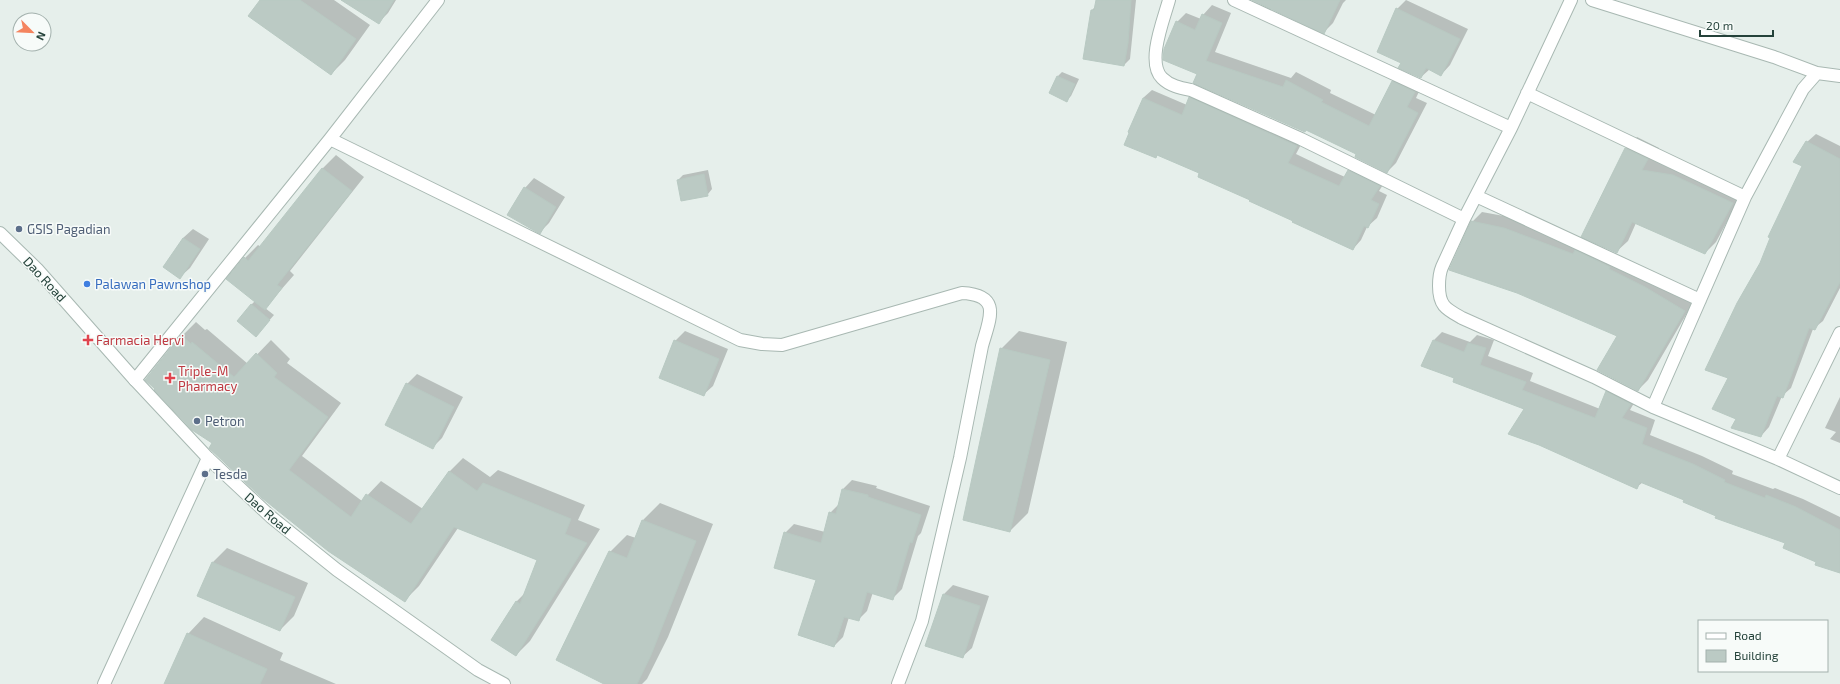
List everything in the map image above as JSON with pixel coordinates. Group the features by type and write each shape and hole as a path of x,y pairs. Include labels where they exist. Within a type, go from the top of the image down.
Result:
{"street":[{"path":"135,380 330,139 438,0"},
{"path":"1169,0 1156,50 1156,66 1162,78 1174,86 1191,90 1301,139 1464,219"},
{"path":"1234,0 1511,128"},
{"path":"1571,0 1511,128 1464,219 1439,275 1439,299 1446,309 1462,318 1627,393 1653,407 1778,459 1840,488"},
{"path":"1592,0 1774,57 1817,73 1840,76"},
{"path":"1653,407 1745,197 1802,89 1817,73"},
{"path":"1527,93 1745,197"},
{"path":"330,139 740,340 762,344 782,345 962,293 972,293 981,296 988,303 992,312 982,346 937,558 922,621 898,684"},
{"path":"1476,196 1700,300"},
{"name":"Dao Road","path":"0,233 37,268 135,380 208,458 271,517 337,570 478,670 504,684"},
{"path":"1778,459 1840,333"},
{"path":"104,684 208,458"}],"building":[{"path":"260,0 300,0 356,39 331,75 248,16"},
{"path":"341,0 394,0 379,24"},
{"path":"1096,0 1131,0 1128,43 1124,66 1083,59 1091,10 1094,10"},
{"path":"1252,0 1340,0 1324,34"},
{"path":"1396,8 1460,39 1441,76 1426,68 1421,78 1398,68 1401,63 1377,52"},
{"path":"1202,14 1222,23 1206,61 1283,87 1286,80 1323,100 1321,102 1369,126 1392,81 1415,92 1407,107 1418,113 1387,173 1355,157 1356,154 1306,130 1305,132 1193,83 1197,74 1163,60 1164,49 1176,21 1195,30"},
{"path":"1057,76 1075,84 1067,102 1049,93"},
{"path":"1189,97 1297,146 1288,163 1339,186 1348,170 1380,186 1371,200 1379,204 1368,228 1364,226 1353,250 1292,222 1293,221 1249,201 1250,200 1198,177 1199,173 1157,155 1156,158 1124,145 1143,98 1182,115"},
{"path":"1806,141 1840,159 1840,282 1815,330 1809,328 1783,398 1777,396 1761,437 1731,428 1736,419 1712,409 1728,378 1705,370 1737,303 1760,263 1770,238 1768,237 1802,166 1793,162"},
{"path":"1625,148 1648,159 1642,170 1673,175 1733,203 1705,254 1632,222 1617,253 1581,237"},
{"path":"322,168 352,191 277,285 282,288 265,310 226,279 244,257 248,261"},
{"path":"704,174 708,196 681,201 677,180"},
{"path":"524,187 556,207 540,234 507,215"},
{"path":"1471,221 1504,228 1573,254 1575,250 1610,267 1609,269 1645,287 1685,311 1638,391 1597,370 1617,336 1517,293 1449,270"},
{"path":"183,238 200,249 180,279 163,267"},
{"path":"251,304 270,320 256,337 237,321"},
{"path":"181,335 191,344 192,342 234,377 256,353 277,373 274,377 328,417 289,470 351,517 366,494 411,524 449,471 477,491 483,483 571,519 565,534 587,543 516,656 491,640 516,601 520,604 537,560 454,527 405,602 328,551 262,498 209,448 212,443 192,430 145,380"},
{"path":"674,340 719,359 704,396 659,378"},
{"path":"1433,340 1464,352 1468,343 1486,348 1480,365 1526,382 1522,390 1595,418 1606,391 1631,404 1622,418 1647,428 1642,444 1693,464 1725,480 1724,482 1765,498 1766,495 1796,507 1840,530 1840,573 1815,565 1816,562 1783,548 1785,543 1715,518 1716,516 1683,502 1684,500 1640,482 1637,489 1539,445 1508,434 1524,409 1453,382 1454,378 1421,366"},
{"path":"1000,348 1050,360 1010,532 963,520"},
{"path":"406,383 454,407 433,449 385,425"},
{"path":"842,489 868,495 868,497 921,515 912,543 910,542 893,600 867,592 859,621 844,617 834,647 798,635 816,580 774,568 784,532 821,543 829,512 836,514"},
{"path":"642,520 696,541 651,655 637,684 604,684 556,660 609,551 627,558"},
{"path":"212,562 295,597 280,631 197,596"},
{"path":"943,594 980,606 963,658 925,646"},
{"path":"187,633 267,669 260,684 164,684"}],"place":[{"name":"GSIS Pagadian","path":"19,229"},
{"name":"Palawan Pawnshop","path":"87,284"},
{"name":"Farmacia Hervi","path":"88,340"},
{"name":"Triple-M Pharmacy","path":"170,378"},
{"name":"Petron","path":"197,421"},
{"name":"Tesda","path":"205,474"}]}
